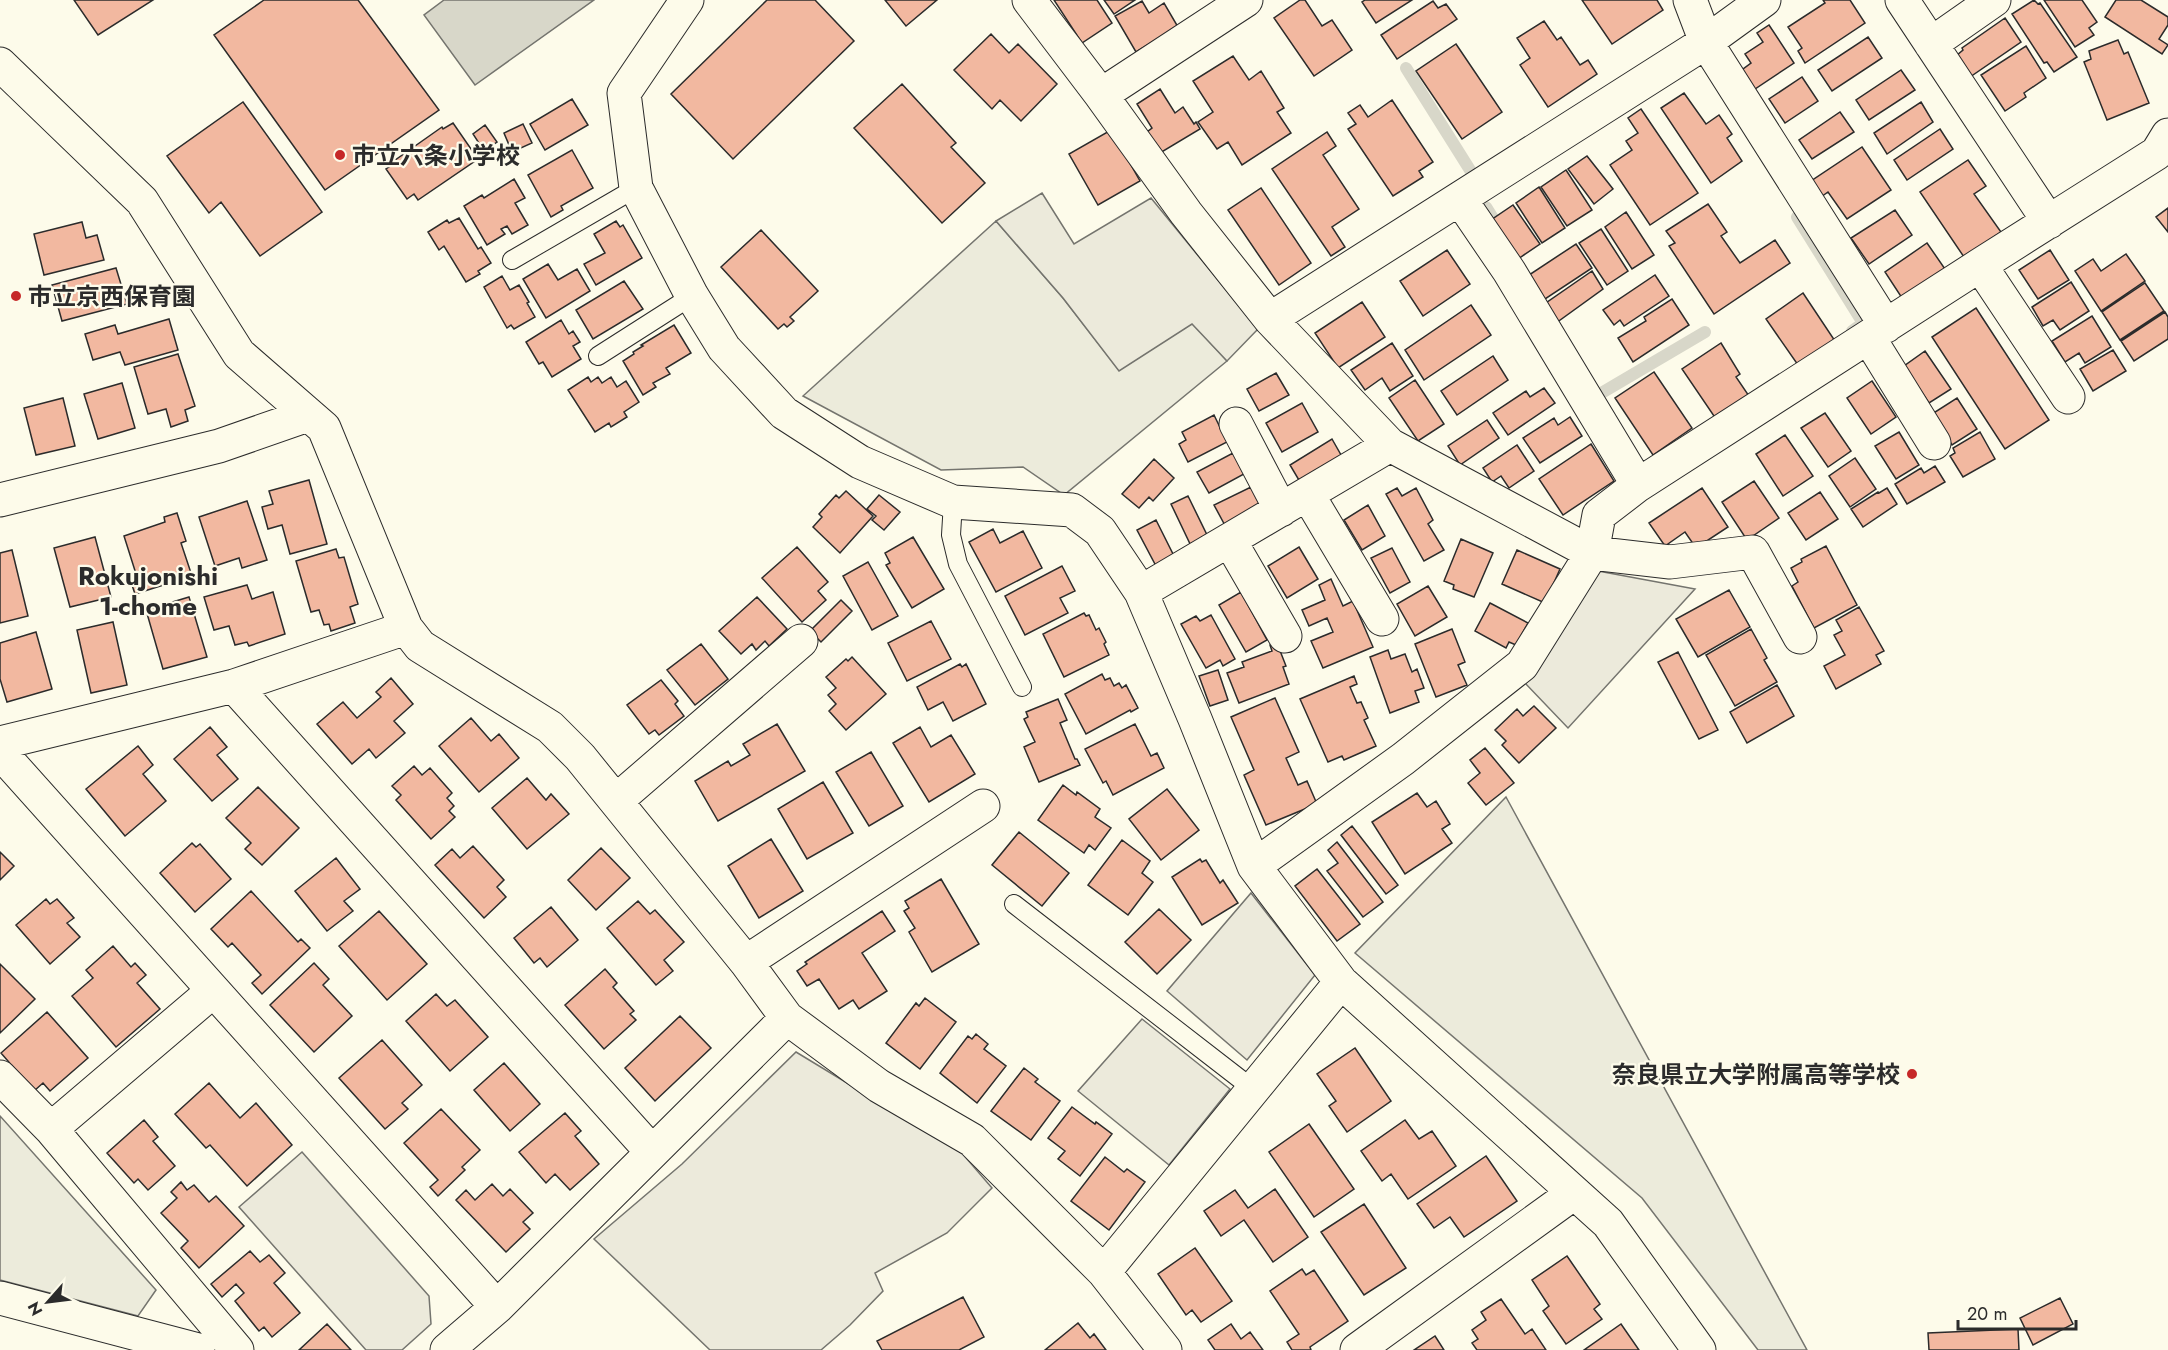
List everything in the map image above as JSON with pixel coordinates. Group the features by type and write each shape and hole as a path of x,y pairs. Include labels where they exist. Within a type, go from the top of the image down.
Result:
{"street":[{"path":"687,0 624,93 636,188 692,296 724,348 784,413 860,462 953,502 1072,510 1100,531 1142,592 1254,866 1341,982 1608,1223 1699,1350"},
{"path":"1029,0 1186,213 1270,319 1390,445 1592,553 1670,562 1753,552 1800,637"},
{"path":"1101,95 1208,10 1246,0"},
{"path":"1690,0 1706,42 1878,332 1934,443"},
{"path":"1270,319 1706,42 1764,0"},
{"path":"1902,0 2049,222"},
{"path":"1931,44 1994,0"},
{"path":"0,64 142,201 239,354 324,428 406,628 420,646 550,726 580,757 616,801 746,962 787,1018 879,1086 972,1140 1104,1272 1165,1350"},
{"path":"1254,866 1402,759 1522,665 1592,553 1599,515 1638,485 2157,153 2168,135"},
{"path":"1460,199 1509,271 1638,485"},
{"path":"1980,265 2067,397"},
{"path":"0,500 219,446 308,415"},
{"path":"1236,424 1382,619"},
{"path":"1142,592 1390,445"},
{"path":"1230,541 1285,636"},
{"path":"0,743 234,686 406,628"},
{"path":"616,801 801,641"},
{"path":"234,686 652,1152"},
{"path":"0,752 497,1306"},
{"path":"746,962 982,806"},
{"path":"1104,1272 1341,982"},
{"path":"51,1129 213,991"},
{"path":"447,1350 497,1306 787,1018"},
{"path":"0,1077 51,1129 237,1350"},
{"path":"1357,1350 1574,1193"},
{"path":"0,1298 198,1350"}],"lane":[{"path":"512,260 636,188"},
{"path":"598,356 692,296"},
{"path":"953,502 951,535 958,564 1022,687"},
{"path":"1014,904 1253,1089"}],"shaded area":[{"path":"444,0 594,0 475,85 424,15"},
{"path":"1042,193 1074,244 1151,198 1258,329 1227,361 1192,324 1119,371 1063,298 996,221"},
{"path":"996,221 1063,298 1119,370 1192,323 1227,361 1064,495 1023,467 941,470 803,396"},
{"path":"1598,571 1695,589 1568,728 1524,682"},
{"path":"1506,797 1807,1350 1758,1350 1642,1198 1355,953"},
{"path":"1251,893 1315,975 1247,1060 1167,991"},
{"path":"1142,1019 1230,1089 1169,1165 1078,1091"},
{"path":"796,1052 961,1152 992,1188 947,1233 875,1273 883,1291 850,1325 821,1350 710,1350 594,1239 682,1164"},
{"path":"0,1116 156,1290 138,1316 0,1280"},
{"path":"302,1152 429,1296 431,1324 402,1350 366,1350 239,1207"}],"building":[{"path":"74,0 153,0 98,35"},
{"path":"264,0 358,0 439,110 325,190 214,35"},
{"path":"767,0 815,0 854,41 733,159 671,94"},
{"path":"885,0 937,0 906,26"},
{"path":"1054,0 1097,0 1112,23 1082,43"},
{"path":"1104,0 1135,0 1114,14"},
{"path":"1300,0 1305,0 1322,26 1332,20 1352,50 1314,76 1274,18"},
{"path":"1365,0 1412,0 1376,23 1362,2"},
{"path":"1582,0 1657,0 1663,10 1612,44"},
{"path":"1823,0 1850,0 1865,23 1805,63 1798,51 1802,48 1788,27 1825,3"},
{"path":"2034,0 2040,3 2077,57 2054,72 2047,62 2044,63 2012,14"},
{"path":"2044,0 2082,0 2097,22 2089,28 2094,35 2075,47"},
{"path":"2116,0 2141,0 2168,17 2168,25 2159,39 2168,45 2162,54 2105,17"},
{"path":"1142,1 1149,13 1164,3 1178,27 1136,52 1115,16"},
{"path":"1433,1 1438,8 1446,4 1457,19 1397,59 1381,35"},
{"path":"2005,18 2021,42 1970,77 1956,56 1963,50 1962,48"},
{"path":"1544,21 1557,40 1561,37 1580,65 1588,60 1597,74 1548,107 1520,65 1530,58 1517,38"},
{"path":"1769,25 1794,63 1752,91 1739,72 1751,63 1745,54 1763,42 1757,33"},
{"path":"991,34 1009,53 1018,44 1057,84 1021,121 1000,100 992,109 954,70"},
{"path":"1868,37 1882,58 1832,91 1818,70"},
{"path":"2118,40 2124,54 2128,52 2149,103 2107,120 2084,62 2091,59 2089,51"},
{"path":"1456,44 1502,112 1462,139 1416,71"},
{"path":"2026,46 2046,78 2024,93 2026,97 2005,111 1981,75"},
{"path":"1233,56 1249,80 1261,71 1284,108 1277,112 1291,133 1242,165 1228,142 1217,149 1198,122 1213,112 1193,81"},
{"path":"1901,70 1915,90 1869,120 1856,100"},
{"path":"1802,77 1818,101 1785,123 1769,99"},
{"path":"902,84 956,143 951,147 985,183 942,223 854,128"},
{"path":"1160,89 1175,113 1183,107 1200,129 1160,153 1147,132 1152,128 1137,104"},
{"path":"1684,93 1706,124 1719,115 1732,134 1727,138 1742,161 1711,183 1661,108"},
{"path":"572,99 588,125 545,150 530,124"},
{"path":"1392,100 1433,162 1419,171 1423,177 1393,196 1348,129 1356,124 1348,113 1360,105 1368,117"},
{"path":"243,102 322,212 260,256 221,202 209,213 167,156"},
{"path":"1921,102 1933,122 1887,154 1874,133"},
{"path":"1641,109 1698,193 1650,225 1610,165 1632,150 1626,141 1638,133 1628,118"},
{"path":"1840,112 1854,132 1812,159 1799,140"},
{"path":"453,123 478,159 418,200 414,194 407,199 386,169 392,165 391,163 442,127 443,129"},
{"path":"523,124 532,143 512,152 504,133"},
{"path":"485,125 497,142 484,151 473,134"},
{"path":"1940,129 1953,149 1907,180 1894,160"},
{"path":"1111,130 1140,181 1098,205 1069,154"},
{"path":"1327,132 1336,146 1323,155 1359,209 1332,227 1345,247 1331,256 1272,169"},
{"path":"1862,147 1891,190 1847,219 1828,192 1821,197 1811,181"},
{"path":"572,150 593,188 561,206 563,210 551,217 528,175"},
{"path":"1587,156 1613,189 1594,204 1568,169"},
{"path":"1968,160 1986,186 1974,194 2001,232 1964,257 1920,192"},
{"path":"1566,170 1592,210 1567,226 1541,187"},
{"path":"514,179 525,198 515,203 528,225 512,234 507,226 501,229 505,234 487,245 464,206 482,195 484,198"},
{"path":"1539,187 1565,228 1542,243 1516,203"},
{"path":"1261,188 1311,263 1279,285 1228,210"},
{"path":"1708,204 1727,232 1721,236 1740,263 1775,240 1790,263 1714,314 1669,246 1675,243 1666,231"},
{"path":"1513,205 1540,244 1515,261 1488,222"},
{"path":"2168,208 2168,232 2156,217"},
{"path":"1895,210 1912,235 1869,264 1851,238"},
{"path":"1626,212 1654,255 1632,269 1605,227"},
{"path":"459,218 478,249 481,247 491,263 478,271 480,274 466,282 444,246 439,250 428,232 447,220 449,223"},
{"path":"616,221 620,227 623,225 642,258 596,285 584,264 605,253 594,234"},
{"path":"82,222 86,238 97,235 104,260 44,275 34,234"},
{"path":"1601,229 1628,271 1607,285 1579,243"},
{"path":"761,230 818,291 790,317 794,321 787,327 784,324 778,329 721,267"},
{"path":"1927,243 1945,269 1902,298 1885,272"},
{"path":"1576,244 1592,268 1542,301 1526,277"},
{"path":"1447,250 1470,284 1423,316 1400,281"},
{"path":"2050,250 2069,280 2038,299 2019,270"},
{"path":"2126,254 2145,281 2101,311 2075,271 2093,259 2101,271"},
{"path":"548,264 558,280 577,269 590,291 546,318 523,279"},
{"path":"116,268 127,304 62,321 52,285"},
{"path":"1592,271 1603,289 1556,323 1543,305"},
{"path":"1655,275 1669,296 1624,326 1620,320 1614,325 1603,310"},
{"path":"502,276 510,290 519,285 535,317 514,329 511,325 507,328 484,287"},
{"path":"624,281 643,309 593,339 576,310"},
{"path":"2071,282 2089,311 2060,330 2053,320 2043,326 2032,307"},
{"path":"2145,283 2164,311 2120,340 2102,312"},
{"path":"1803,293 1835,341 1798,365 1766,319"},
{"path":"1672,299 1689,325 1633,362 1618,338 1646,321 1644,317"},
{"path":"1362,302 1385,337 1338,368 1315,333"},
{"path":"1471,305 1491,335 1424,380 1405,350"},
{"path":"1976,308 2049,420 2005,449 1932,337"},
{"path":"2165,312 2168,317 2168,339 2134,361 2121,341"},
{"path":"2092,316 2111,347 2085,363 2079,353 2065,362 2052,341"},
{"path":"169,319 178,350 125,365 120,352 93,360 85,334 115,325 118,334"},
{"path":"561,320 569,334 573,331 580,342 573,346 581,359 552,377 543,362 539,364 526,342"},
{"path":"674,325 691,353 666,368 670,374 653,383 656,387 643,395 623,361 643,346 641,345"},
{"path":"1392,343 1413,376 1390,391 1382,378 1365,390 1351,370"},
{"path":"1721,343 1740,374 1736,377 1749,396 1716,419 1682,369"},
{"path":"2113,350 2126,371 2093,391 2080,369"},
{"path":"1925,351 1951,389 1929,403 1904,366"},
{"path":"178,354 195,406 185,410 188,421 171,427 166,409 148,414 134,367"},
{"path":"1493,356 1508,380 1457,415 1441,391"},
{"path":"1654,372 1692,428 1653,455 1615,398"},
{"path":"1276,373 1289,395 1259,411 1247,389"},
{"path":"588,377 591,382 598,377 602,383 611,377 617,387 626,381 639,402 624,412 627,417 611,427 609,423 595,432 568,390"},
{"path":"1415,380 1444,424 1418,441 1389,398"},
{"path":"1872,381 1896,417 1871,434 1847,398"},
{"path":"122,383 135,428 98,439 84,394"},
{"path":"1544,388 1555,403 1508,435 1493,413 1526,391 1530,397"},
{"path":"63,398 75,446 36,455 24,408"},
{"path":"1957,398 1977,429 1952,445 1932,414"},
{"path":"1302,403 1318,432 1282,452 1266,423"},
{"path":"1825,413 1851,451 1828,467 1801,428"},
{"path":"1214,415 1227,442 1188,462 1179,444 1186,440 1182,432"},
{"path":"1570,417 1582,436 1540,463 1523,438 1554,418 1558,425"},
{"path":"1487,420 1499,438 1460,465 1448,446"},
{"path":"1899,432 1919,465 1896,479 1875,446"},
{"path":"1980,432 1995,459 1963,477 1950,456 1955,453 1953,448"},
{"path":"1785,435 1813,476 1783,496 1756,454"},
{"path":"1332,439 1345,462 1303,487 1290,465"},
{"path":"1591,444 1614,481 1563,515 1539,479"},
{"path":"1517,445 1534,471 1509,488 1501,476 1492,482 1483,468"},
{"path":"1233,453 1244,474 1209,493 1197,472"},
{"path":"1855,458 1876,489 1850,507 1829,476"},
{"path":"1154,459 1174,478 1153,501 1149,497 1139,508 1122,494"},
{"path":"1935,466 1945,482 1907,504 1895,484 1921,468 1924,473"},
{"path":"309,480 327,544 290,554 282,525 268,529 262,507 273,504 269,491"},
{"path":"1754,481 1779,518 1747,540 1722,502"},
{"path":"1251,487 1262,509 1228,531 1214,505"},
{"path":"1397,488 1402,496 1416,488 1433,520 1428,524 1444,550 1424,561 1386,494"},
{"path":"1702,488 1728,527 1696,548 1685,532 1665,546 1649,523"},
{"path":"1887,488 1897,504 1863,527 1851,509"},
{"path":"846,491 873,516 840,553 813,527 822,517 819,514 836,495 839,498"},
{"path":"1820,492 1838,519 1806,540 1788,513"},
{"path":"879,495 900,512 884,530 872,520 876,516 867,509"},
{"path":"1188,496 1209,539 1192,548 1171,504"},
{"path":"247,501 267,560 242,568 239,558 215,566 199,517"},
{"path":"1368,505 1385,536 1362,550 1344,520"},
{"path":"177,513 186,541 181,543 192,576 135,594 130,579 137,577 124,536 165,522 164,517"},
{"path":"1156,520 1174,556 1156,566 1137,530"},
{"path":"993,529 1000,543 1023,531 1042,568 996,592 969,542"},
{"path":"95,537 111,597 70,607 54,548"},
{"path":"913,537 944,589 912,608 886,565 890,563 885,553"},
{"path":"1461,539 1493,553 1474,597 1453,589 1454,585 1444,581"},
{"path":"1826,546 1857,605 1814,628 1792,586 1798,582 1791,568 1802,562 1801,559"},
{"path":"797,547 828,582 818,591 826,600 802,622 762,578"},
{"path":"1299,547 1318,579 1287,598 1268,566"},
{"path":"1392,548 1410,582 1390,593 1371,558"},
{"path":"336,549 339,558 344,557 358,604 350,607 355,623 331,631 329,624 324,625 319,610 311,612 296,561"},
{"path":"12,550 28,616 0,623 0,553"},
{"path":"1517,550 1560,569 1545,603 1502,584"},
{"path":"868,562 898,616 872,630 843,576"},
{"path":"1062,566 1075,591 1060,598 1068,613 1025,635 1005,596"},
{"path":"1331,579 1343,606 1353,601 1373,647 1323,668 1311,641 1333,632 1327,618 1309,626 1302,610 1325,600 1319,585"},
{"path":"247,585 252,599 273,592 285,634 249,646 247,642 235,645 229,626 214,630 204,597"},
{"path":"1428,586 1447,617 1415,636 1397,604"},
{"path":"1729,590 1750,627 1698,657 1676,619"},
{"path":"1241,592 1267,640 1246,652 1219,605"},
{"path":"189,597 207,657 163,669 146,610"},
{"path":"757,597 787,629 769,646 765,641 756,650 752,644 741,654 719,631"},
{"path":"841,600 852,611 821,642 810,631"},
{"path":"1490,603 1528,623 1516,645 1509,642 1506,648 1475,631"},
{"path":"1859,607 1884,651 1876,655 1881,664 1836,689 1824,666 1845,655 1834,635 1842,631 1836,620"},
{"path":"1084,613 1086,616 1089,615 1096,630 1099,628 1109,655 1064,677 1043,634"},
{"path":"1211,615 1235,659 1223,666 1220,660 1206,668 1181,624 1196,616 1200,621"},
{"path":"931,621 951,659 907,681 888,643"},
{"path":"113,622 127,685 91,693 77,630"},
{"path":"1452,629 1465,662 1458,665 1467,685 1436,697 1415,644"},
{"path":"1751,629 1767,658 1764,660 1777,682 1735,706 1706,655"},
{"path":"36,632 52,689 7,702 0,679 0,643"},
{"path":"1277,643 1286,666 1283,667 1289,684 1239,703 1227,673 1244,667 1242,662 1272,651 1270,645"},
{"path":"701,644 728,679 695,705 667,670"},
{"path":"1388,650 1391,659 1405,654 1412,672 1417,669 1424,688 1415,691 1419,702 1390,713 1370,657"},
{"path":"1678,652 1718,730 1699,739 1658,662"},
{"path":"852,657 886,694 846,730 829,711 836,704 828,695 836,688 826,677 846,659 848,661"},
{"path":"960,664 962,667 966,664 986,704 953,721 943,702 928,710 917,687"},
{"path":"1218,670 1228,700 1210,706 1199,676"},
{"path":"1102,674 1105,680 1110,678 1114,686 1119,683 1122,688 1126,685 1138,708 1086,734 1065,694"},
{"path":"1354,676 1357,684 1350,687 1357,703 1361,702 1368,718 1364,720 1376,746 1344,760 1342,756 1328,762 1300,699"},
{"path":"391,678 413,704 394,721 405,733 376,758 369,749 352,764 317,724 343,702 357,718 381,697 376,692"},
{"path":"661,680 678,701 675,704 684,716 659,735 655,730 649,734 627,705"},
{"path":"1777,685 1794,716 1747,743 1730,712"},
{"path":"1275,698 1299,752 1286,758 1298,785 1307,781 1317,804 1266,825 1244,775 1254,770 1231,717"},
{"path":"1058,699 1067,720 1060,723 1075,759 1080,765 1039,782 1024,747 1035,742 1024,719 1028,717 1026,712"},
{"path":"1534,706 1556,728 1519,763 1502,745 1506,741 1495,730 1517,709 1523,716"},
{"path":"471,718 491,741 499,734 519,758 479,792 439,746"},
{"path":"777,724 805,771 718,821 695,781 728,761 731,766 750,755 743,744"},
{"path":"1135,724 1151,756 1157,753 1164,768 1113,795 1106,781 1103,783 1085,749"},
{"path":"210,727 227,747 217,755 238,779 212,801 174,759"},
{"path":"920,727 931,747 951,735 975,774 929,802 893,743"},
{"path":"138,746 153,765 143,774 166,801 125,836 86,789"},
{"path":"1485,748 1514,783 1486,805 1468,783 1480,773 1470,760"},
{"path":"871,752 903,806 869,826 836,772"},
{"path":"414,766 422,775 430,768 452,793 447,798 454,806 449,811 455,817 431,839 396,800 401,795 392,786"},
{"path":"527,778 546,800 551,794 569,814 527,849 492,808"},
{"path":"823,782 853,833 807,859 778,809"},
{"path":"1063,785 1100,809 1095,817 1111,828 1095,850 1089,845 1084,853 1038,820"},
{"path":"258,787 299,828 262,865 245,849 251,843 226,818"},
{"path":"1167,789 1199,830 1161,860 1129,819"},
{"path":"1417,793 1427,807 1436,801 1450,824 1442,829 1452,843 1405,874 1372,822"},
{"path":"1352,826 1398,885 1386,894 1341,835"},
{"path":"1019,832 1069,873 1042,906 992,865"},
{"path":"771,839 803,891 759,918 728,866"},
{"path":"1122,840 1150,861 1142,873 1153,882 1128,915 1088,885"},
{"path":"1337,842 1383,902 1363,917 1327,871 1338,863 1328,850"},
{"path":"192,843 196,847 200,844 231,879 195,912 160,873"},
{"path":"473,846 504,880 497,887 506,897 484,918 435,865 452,849 460,858"},
{"path":"601,848 630,878 596,910 568,880"},
{"path":"0,852 14,866 0,880"},
{"path":"336,858 360,889 344,901 353,911 327,931 295,891"},
{"path":"1200,859 1202,862 1206,860 1220,883 1223,880 1238,903 1202,925 1172,877"},
{"path":"1317,869 1360,924 1337,941 1295,886"},
{"path":"941,879 979,944 932,972 909,932 915,928 904,911 909,908 905,901"},
{"path":"251,891 298,942 301,939 310,948 262,994 252,983 261,975 232,943 228,947 211,929"},
{"path":"46,899 50,904 57,899 74,918 67,923 80,937 50,964 16,925"},
{"path":"638,901 650,914 655,910 684,942 664,960 673,971 656,985 607,928"},
{"path":"551,907 578,940 547,967 540,958 534,963 514,938"},
{"path":"1159,909 1191,940 1157,974 1125,942"},
{"path":"379,911 427,964 387,1000 339,946"},
{"path":"882,911 895,931 862,953 887,991 859,1009 853,1000 839,1009 819,979 807,986 797,971 807,964 805,962"},
{"path":"113,946 131,967 135,963 146,975 137,983 160,1009 116,1047 72,996 93,978 86,970"},
{"path":"314,963 329,979 323,985 352,1016 314,1052 270,1005"},
{"path":"0,964 35,999 0,1033"},
{"path":"605,969 617,983 613,987 634,1011 630,1014 636,1020 604,1049 565,1005"},
{"path":"436,994 447,1006 455,1000 488,1037 450,1071 406,1021"},
{"path":"925,998 956,1022 920,1069 886,1043 916,1003 919,1006"},
{"path":"47,1012 88,1058 50,1091 43,1083 34,1091 1,1053"},
{"path":"680,1016 711,1048 655,1101 625,1068"},
{"path":"976,1034 988,1044 984,1049 1006,1066 977,1103 940,1073 968,1036 972,1039"},
{"path":"382,1040 422,1085 402,1103 408,1109 385,1129 339,1078"},
{"path":"1355,1048 1391,1101 1347,1132 1329,1106 1336,1101 1317,1074"},
{"path":"504,1063 540,1104 510,1131 474,1090"},
{"path":"1024,1068 1038,1079 1035,1082 1060,1101 1031,1140 991,1111"},
{"path":"209,1083 240,1118 256,1103 292,1145 247,1186 210,1145 206,1148 175,1114"},
{"path":"1072,1107 1112,1134 1080,1176 1058,1159 1065,1151 1048,1138"},
{"path":"441,1109 480,1150 462,1167 465,1170 438,1196 430,1187 438,1180 404,1143"},
{"path":"565,1113 581,1131 575,1136 599,1164 570,1190 555,1174 546,1183 519,1152"},
{"path":"144,1120 158,1137 153,1141 175,1166 148,1190 138,1179 134,1183 107,1153"},
{"path":"1405,1120 1419,1139 1432,1131 1456,1166 1408,1199 1391,1174 1382,1181 1361,1151"},
{"path":"1309,1124 1354,1189 1314,1217 1269,1152"},
{"path":"1486,1156 1517,1201 1464,1237 1450,1217 1434,1228 1417,1204"},
{"path":"1105,1157 1124,1172 1127,1169 1145,1182 1109,1230 1071,1201"},
{"path":"181,1182 187,1190 194,1185 209,1202 216,1196 244,1226 199,1268 181,1248 188,1241 161,1213 177,1198 171,1192"},
{"path":"492,1184 503,1196 510,1189 533,1213 523,1222 530,1229 506,1252 456,1200 466,1190 475,1200"},
{"path":"1275,1189 1308,1237 1273,1262 1244,1220 1221,1236 1204,1211 1235,1190 1248,1208"},
{"path":"1364,1204 1406,1268 1364,1295 1321,1232"},
{"path":"1195,1248 1232,1301 1201,1322 1192,1310 1186,1315 1158,1274"},
{"path":"250,1251 260,1262 269,1255 285,1273 274,1283 300,1313 272,1337 264,1327 259,1331 235,1301 244,1293 236,1284 222,1297 211,1284"},
{"path":"1567,1256 1600,1304 1594,1309 1602,1319 1566,1344 1543,1311 1549,1306 1532,1280"},
{"path":"1302,1269 1306,1275 1314,1270 1348,1321 1310,1347 1311,1350 1292,1350 1287,1342 1299,1334 1270,1291"},
{"path":"963,1297 984,1337 959,1350 882,1350 877,1341"},
{"path":"2060,1298 2073,1324 2033,1345 2020,1318"},
{"path":"1501,1299 1525,1334 1532,1329 1546,1350 1477,1350 1472,1343 1478,1339 1472,1330 1486,1320 1481,1312"},
{"path":"1078,1323 1090,1338 1094,1334 1106,1350 1045,1350"},
{"path":"327,1324 351,1350 299,1350"},
{"path":"1231,1324 1241,1339 1250,1332 1263,1350 1215,1350 1208,1340"},
{"path":"1621,1324 1639,1350 1584,1350"},
{"path":"2018,1329 2019,1350 1929,1350 1928,1333"},
{"path":"1435,1336 1444,1350 1414,1350"}],"waterway":[{"path":"1406,68 1470,170"},
{"path":"1486,207 1501,231"},
{"path":"1797,217 1863,323 1852,331"},
{"path":"1598,395 1705,332"}],"place":[{"name":"市立六条小学校","path":"340,155"},
{"name":"市立京西保育園","path":"16,296"},
{"name":"奈良県立大学附属高等学校","path":"1912,1074"}],"district":[{"name":"Rokujonishi 1-chome","path":"148,591"}]}
